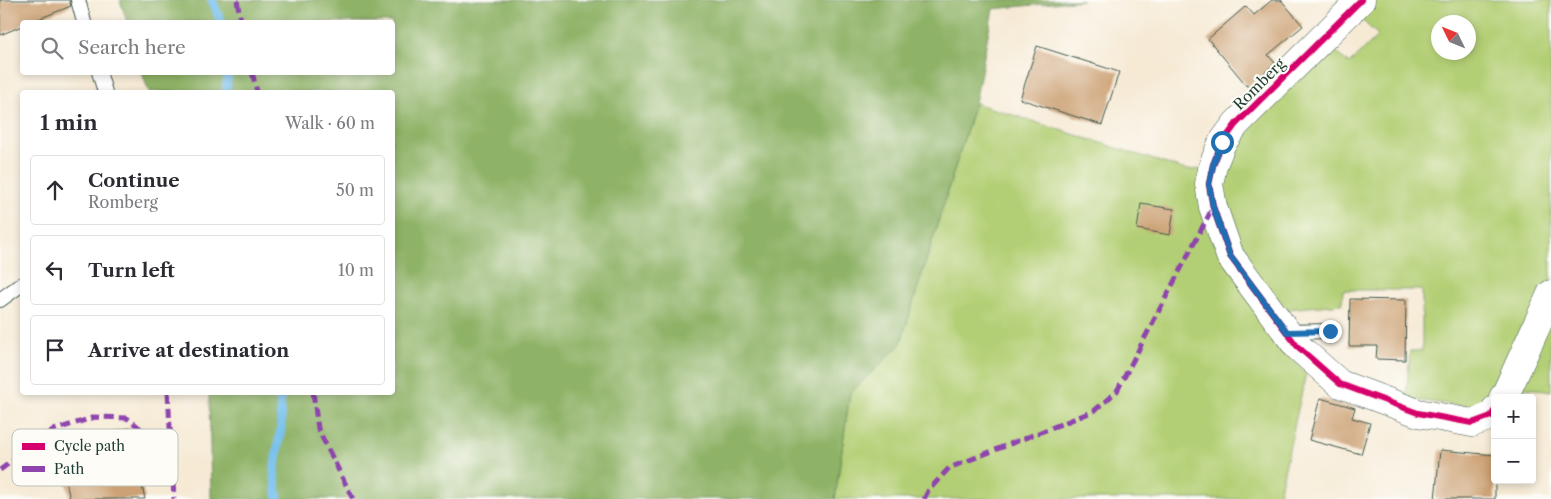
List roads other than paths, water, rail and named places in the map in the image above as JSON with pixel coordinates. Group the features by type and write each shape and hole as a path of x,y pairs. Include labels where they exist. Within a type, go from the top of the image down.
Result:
{"street":[{"name":"Romberg","path":"1361,0 1236,124 1222,142 1213,165 1209,184 1213,207 1230,256 1297,346 1340,384 1418,413 1472,423 1491,416"},
{"path":"1505,394 1551,294"}],"lane":[{"path":"78,0 83,20"},
{"path":"100,75 104,90"},
{"path":"0,300 20,285"},
{"path":"1287,332 1330,331"}],"waterway":[{"path":"212,0 220,20"},
{"path":"226,90 228,75"},
{"path":"278,499 274,472 281,428 280,395"}]}
